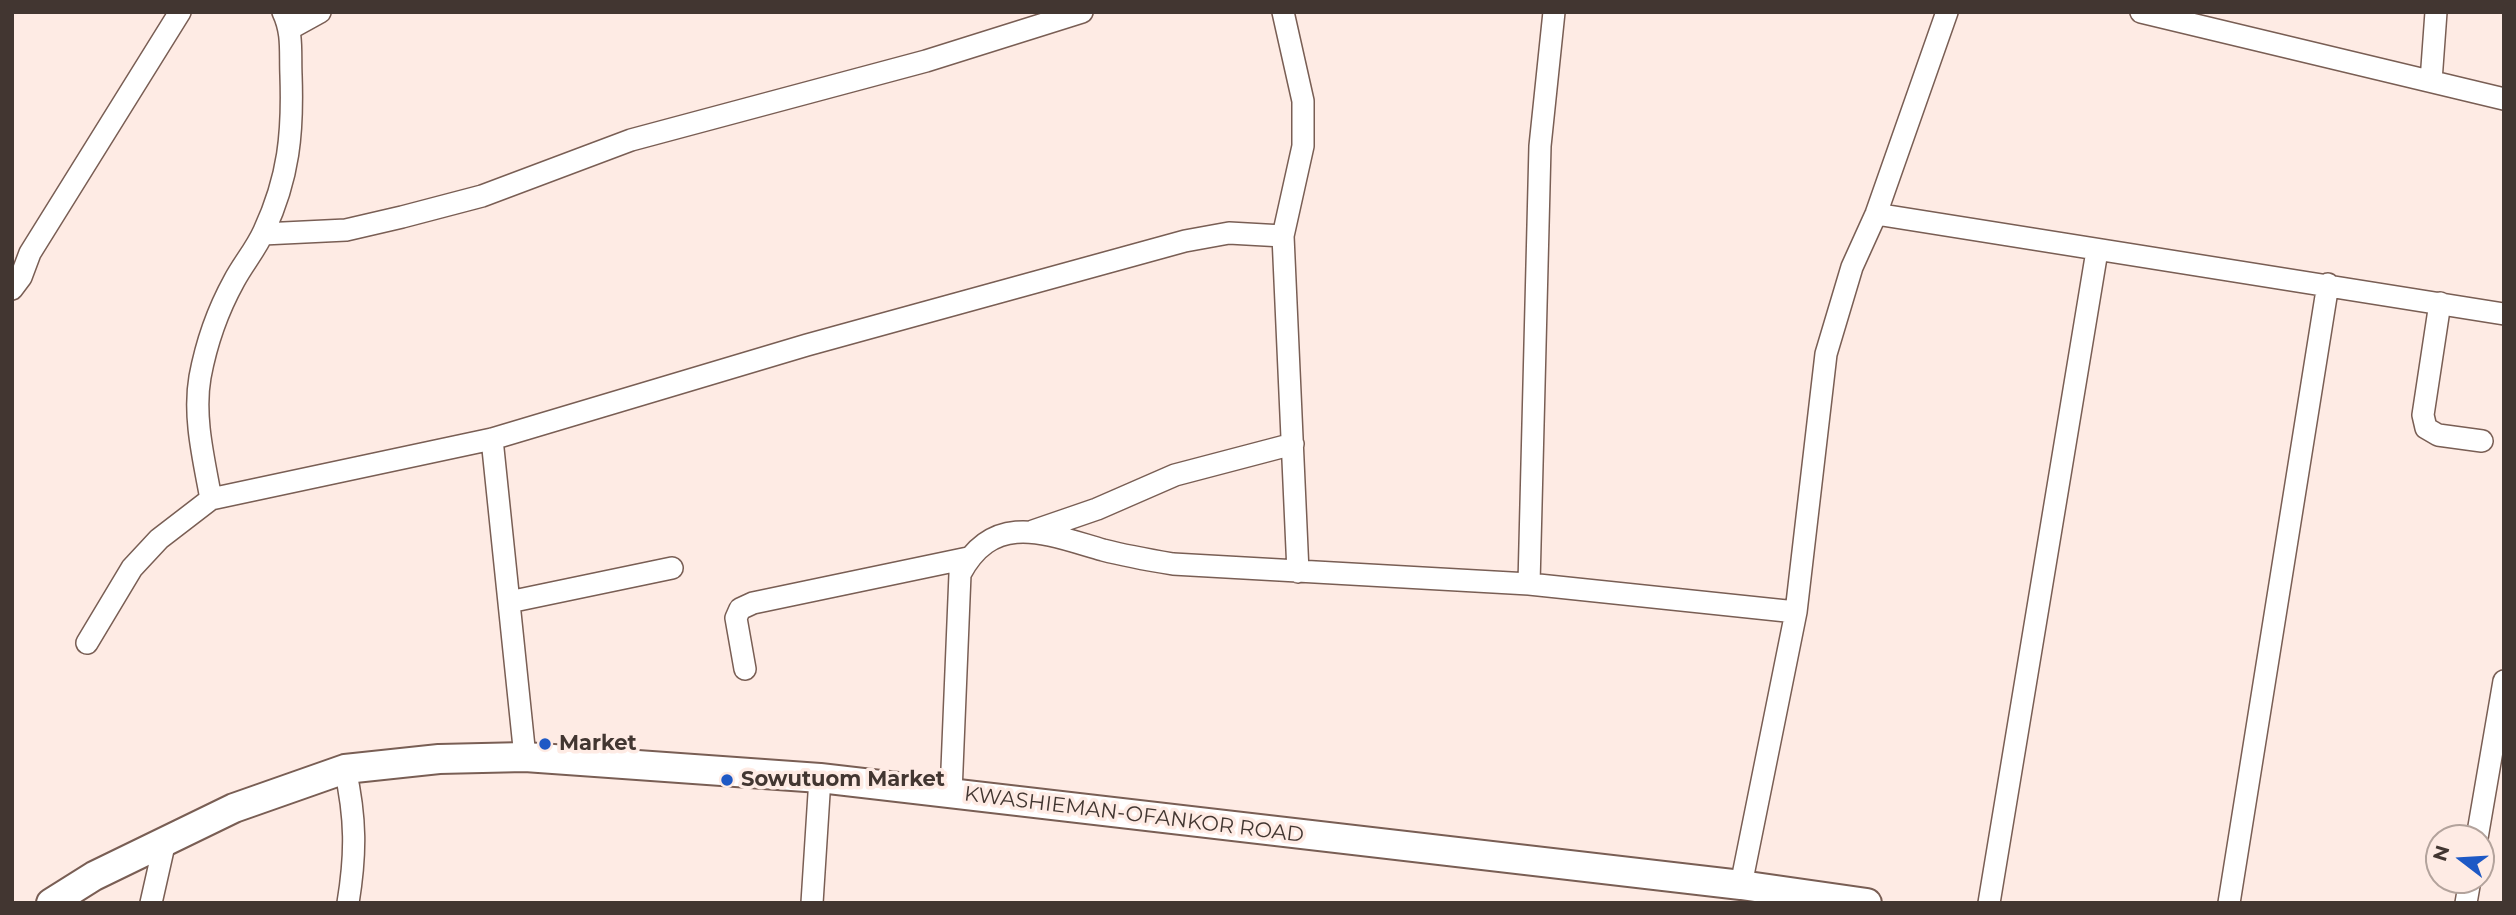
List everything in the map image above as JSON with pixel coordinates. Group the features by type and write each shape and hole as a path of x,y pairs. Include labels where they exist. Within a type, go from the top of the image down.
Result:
{"main road":[{"name":"KWASHIEMAN-OFANKOR ROAD","path":"51,903 94,876 234,808 345,769 426,760 525,757 820,778 1741,885 1825,900 1867,903"}],"street":[{"path":"12,289 21,248 180,12"},
{"path":"211,499 199,426 200,379 224,303 263,233 281,189 289,156 293,121 287,20 320,12"},
{"path":"263,233 346,230 482,196 631,140 926,61 1028,20 1082,12"},
{"path":"1283,12 1303,101 1303,146 1283,236 1298,572"},
{"path":"1529,584 1540,146 1554,12"},
{"path":"1741,885 1796,612 1826,354 1843,292 1876,214 1948,12"},
{"path":"2141,12 2504,99"},
{"path":"2431,81 2436,12"},
{"path":"1876,214 2504,314"},
{"path":"87,643 132,568 159,539 211,499 492,439 807,345 1185,241 1229,233 1283,236"},
{"path":"1989,903 2097,251"},
{"path":"2229,903 2328,284"},
{"path":"2440,303 2423,415 2426,428 2438,435 2482,441"},
{"path":"492,439 525,757"},
{"path":"1033,531 1097,509 1175,475 1293,444"},
{"path":"951,793 957,592 960,574 968,558 980,544 1014,531 1033,531 1124,556 1173,564 1529,584 1796,612"},
{"path":"745,669 736,618 740,609 767,600 968,558"},
{"path":"509,602 672,568"},
{"path":"2480,824 2504,681"},
{"path":"345,769 355,813 355,860 348,903"},
{"path":"812,903 820,778"},
{"path":"151,903 164,841"}],"place":[{"name":"Market","path":"545,744"},
{"name":"Sowutuom Market","path":"727,780"}]}
